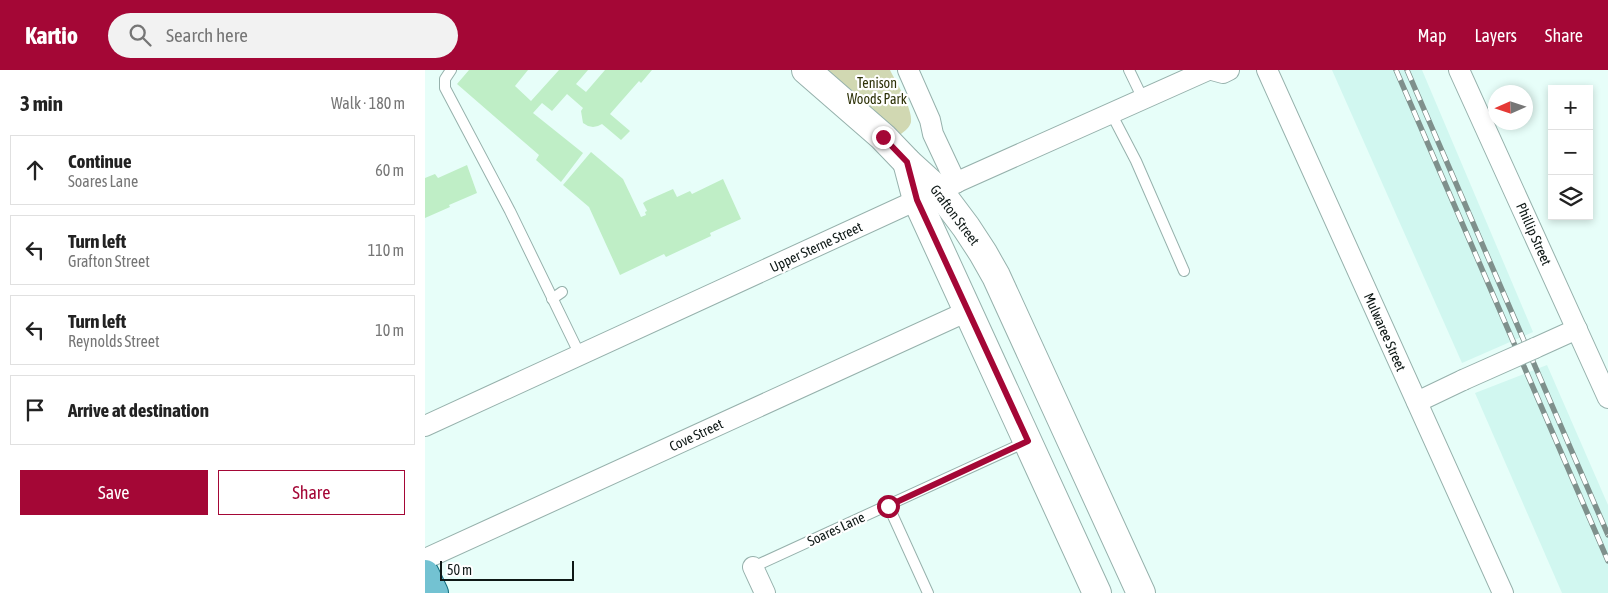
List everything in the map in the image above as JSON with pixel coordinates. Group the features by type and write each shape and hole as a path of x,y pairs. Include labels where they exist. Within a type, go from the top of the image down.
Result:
{"main road":[{"path":"425,574 434,593"}],"street":[{"name":"Grafton Street","path":"806,70 883,137 938,191 966,227 983,253 996,276 1141,593"},
{"name":"Grafton Street","path":"908,70 930,120 938,191 968,311 1097,593"},
{"name":"Upper Sterne Street","path":"425,426 1111,113 1210,70 1223,73 1229,70"},
{"name":"Mulwaree Street","path":"1267,70 1503,593"},
{"name":"Phillip Street","path":"1459,70 1608,398"},
{"name":"Cove Street","path":"425,558 968,311"},
{"path":"1417,402 1577,329"},
{"path":"753,567 765,593"}],"lane":[{"path":"451,70 445,79 445,88 510,211 580,355"},
{"path":"1129,70 1143,99"},
{"path":"1111,113 1136,161 1184,271"},
{"path":"553,299 562,292"},
{"name":"Soares Lane","path":"753,567 1028,441"},
{"path":"888,506 928,593"}],"shaded area":[{"path":"1332,70 1422,70 1533,332 1462,363"},
{"path":"1547,365 1608,505 1608,593 1562,593 1475,393"}],"green space":[{"name":"Tenison Woods Park","path":"826,70 890,70 909,110 911,117 910,126 901,134 893,133"}],"building":[{"path":"469,70 528,70 515,86 531,101 559,70 588,70 576,84 586,92 605,70 652,70 641,83 639,81 610,114 630,131 621,140 602,124 593,127 583,123 581,111 583,108 567,94 552,111 542,103 533,113 583,153 561,182 536,160 539,155 457,84"},
{"path":"591,152 623,179 641,217 646,215 645,212 647,211 643,203 646,201 673,189 677,197 690,191 692,194 723,179 741,219 710,233 711,236 666,257 664,254 620,275 589,207 563,185"},
{"path":"467,165 477,193 425,218 425,178 435,174 438,178"}],"railway":[{"path":"1396,70 1608,561"},
{"path":"1407,70 1608,535"}],"route":[{"path":"883,137 907,162 917,200 1028,441 888,506"}]}
